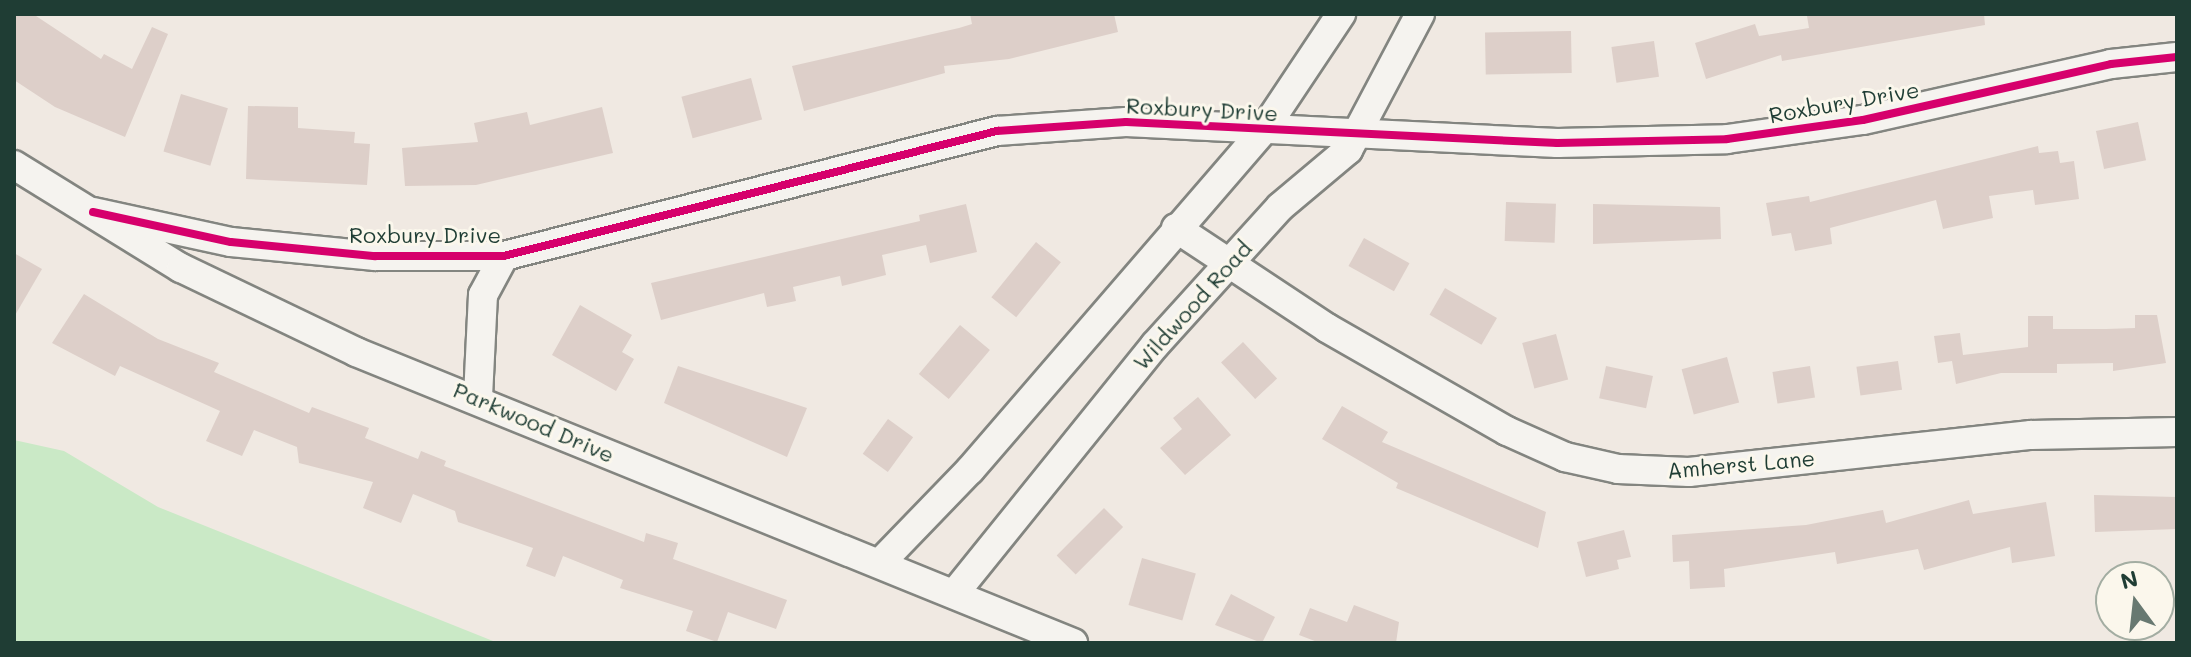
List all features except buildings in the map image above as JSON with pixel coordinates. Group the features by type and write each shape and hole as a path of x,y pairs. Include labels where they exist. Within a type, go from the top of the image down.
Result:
{"street":[{"path":"882,561 970,470 1263,131 1341,14"},
{"name":"Wildwood Road","path":"954,594 1065,452 1229,264 1361,130 1420,14"},
{"name":"Roxbury Drive","path":"93,212 231,242 375,256 504,256 997,131 1126,122 1263,131 1361,130 1557,143 1727,139 1863,120 2111,64 2177,57"},
{"name":"Parkwood Drive","path":"14,165 181,268 356,352 478,397 553,433 882,561 1073,643"},
{"name":"Amherst Lane","path":"1176,228 1229,264 1507,431 1565,457 1618,469 1689,472 2031,435 2177,432"},
{"path":"478,397 483,295 504,256"}],"green space":[{"path":"14,440 64,451 158,507 498,643 14,643"}],"cycle path":[{"path":"93,212 231,242 375,256 504,256 997,131 1126,122 1557,143 1727,139 1863,120 2111,64 2177,57"}]}
